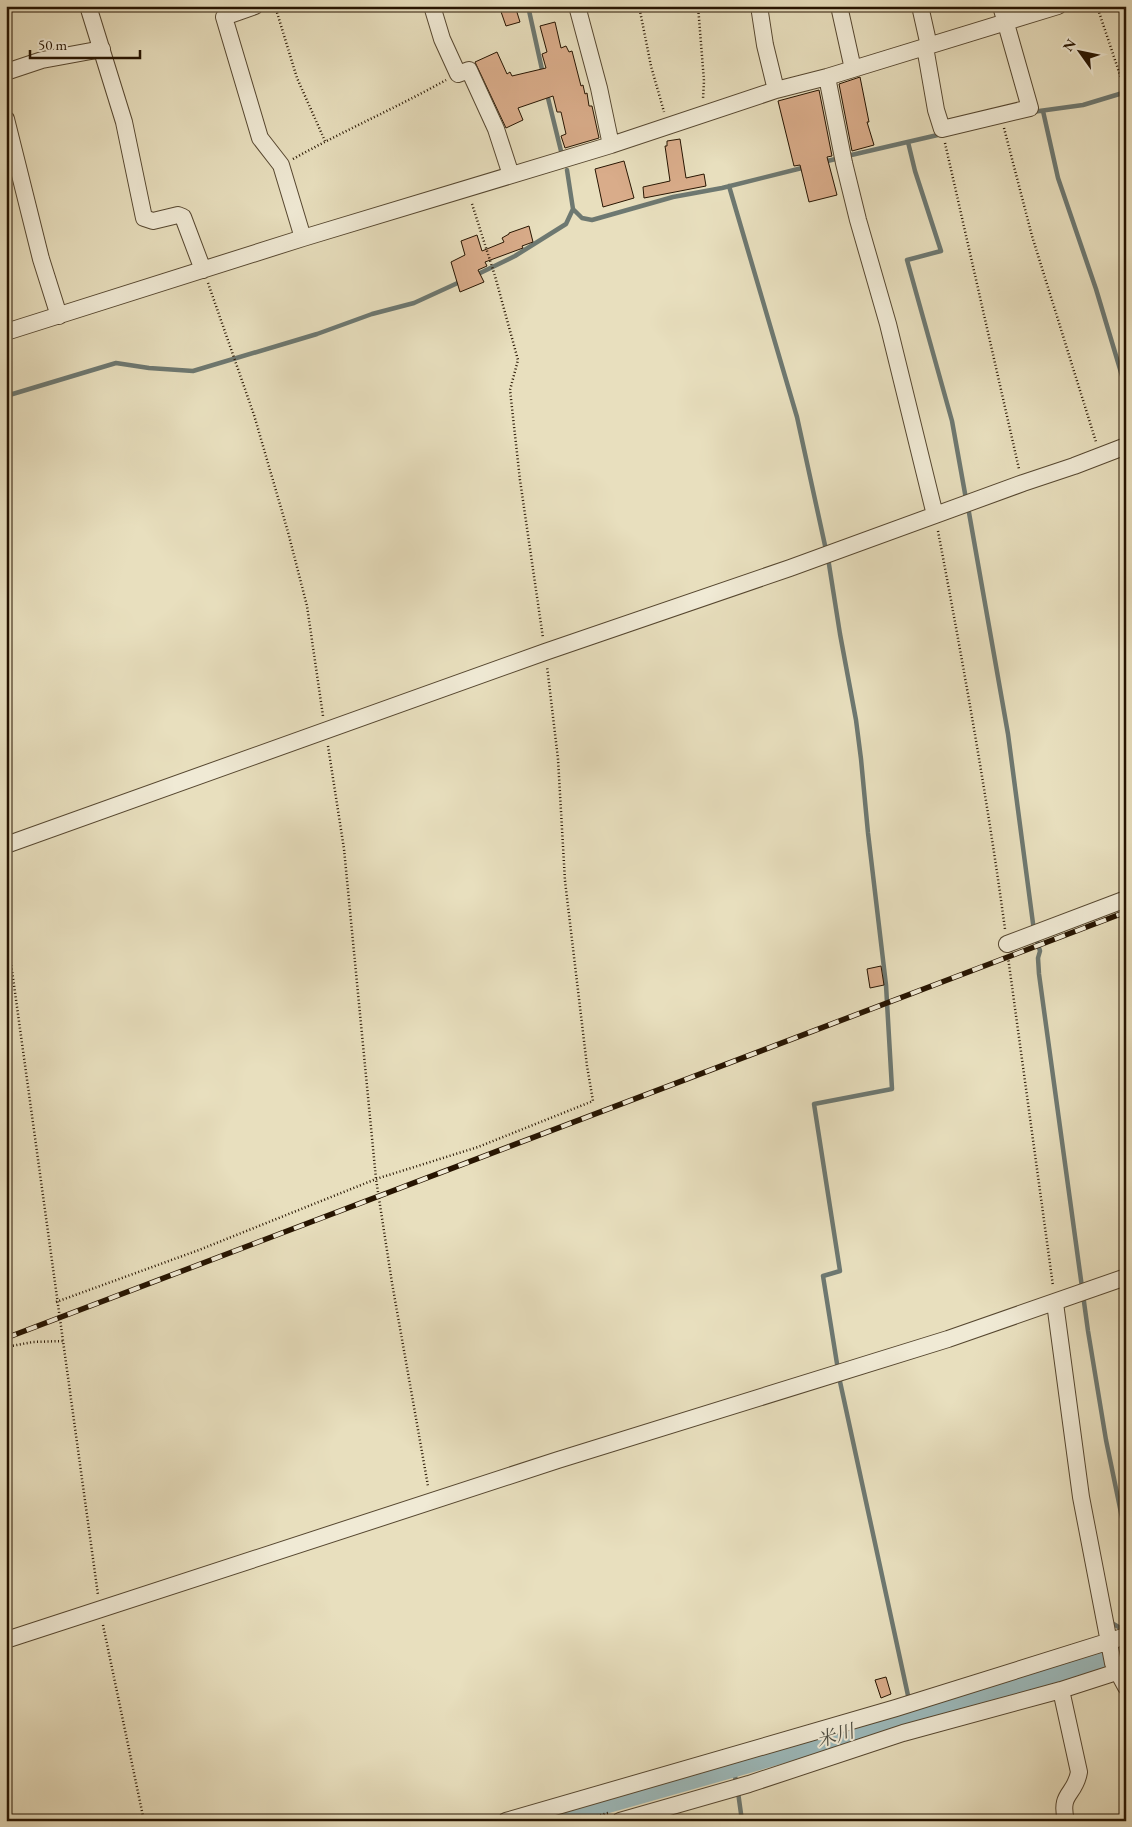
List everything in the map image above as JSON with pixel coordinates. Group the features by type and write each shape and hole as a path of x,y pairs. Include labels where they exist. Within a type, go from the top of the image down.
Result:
{"street":[{"path":"88,6 124,122 144,218 153,221 178,215 183,217 203,270"},
{"path":"255,6 222,12 260,138 281,166 303,238"},
{"path":"432,6 442,39 458,74 469,70 496,129 511,175"},
{"path":"577,6 599,88 611,145"},
{"path":"759,6 765,45 776,90"},
{"path":"839,6 854,69"},
{"path":"920,6 936,110 942,129 1030,108 1002,6"},
{"path":"6,332 303,238 611,145 776,90 854,69 1058,6"},
{"path":"6,72 42,60 102,49"},
{"path":"827,77 846,173 888,324 935,515"},
{"path":"6,119 41,259 60,316"},
{"path":"6,845 545,652 790,568 1126,446"},
{"path":"1007,944 1126,899"},
{"path":"6,1640 567,1457 948,1339 1126,1278"},
{"path":"1055,1302 1081,1497 1114,1658 1126,1686"},
{"path":"620,1821 749,1784 899,1719 1061,1690 1114,1658 1126,1636"},
{"path":"506,1821 899,1719 1114,1658"},
{"path":"1061,1690 1079,1772 1078,1781 1064,1801 1063,1809 1066,1821"}],"path":[{"path":"276,6 297,78 325,141"},
{"path":"639,6 668,127"},
{"path":"698,6 704,81 703,115"},
{"path":"1096,6 1126,93"},
{"path":"281,166 325,141 402,105 458,74"},
{"path":"1001,115 1032,236 1100,455"},
{"path":"942,129 1022,483"},
{"path":"56,1302 199,1250 376,1179 478,1147 593,1101 587,1066 565,881 558,759 545,652 520,480 510,390 518,360 495,276 467,188"},
{"path":"203,270 254,415 307,606 344,849 376,1179 430,1502"},
{"path":"935,515 965,673 992,832 1055,1302"},
{"path":"6,928 56,1302 100,1610 144,1821"},
{"path":"6,1347 33,1342 63,1341"},
{"path":"6,1522 7,1527"}],"building":[{"path":"499,6 515,6 520,22 506,26"},
{"path":"555,22 561,48 566,46 569,52 572,51 581,86 583,85 585,94 587,93 589,106 592,106 599,138 565,148 561,136 566,134 561,112 557,112 553,96 518,108 523,120 506,128 475,62 497,52 507,74 510,72 512,76 546,68 542,54 547,52 540,26"},
{"path":"860,77 869,122 867,122 874,145 852,151 839,84"},
{"path":"819,90 832,156 827,157 837,195 809,202 800,165 794,166 778,101"},
{"path":"680,139 686,178 704,174 706,186 644,198 643,187 670,181 665,146 667,146 667,141"},
{"path":"624,161 634,198 603,207 595,169"},
{"path":"529,226 533,242 522,246 523,248 485,262 487,266 478,270 484,282 460,292 451,262 465,255 461,241 477,235 482,251 504,242 502,238 509,233"},
{"path":"881,966 884,985 870,988 867,969"},
{"path":"886,1677 891,1694 881,1698 875,1680"}],"waterway":[{"path":"528,6 543,74"},
{"path":"1032,112 1083,105 1126,92"},
{"path":"547,94 561,151"},
{"path":"1043,111 1058,178 1096,289 1126,389"},
{"path":"847,156 942,134"},
{"path":"908,142 915,171 941,251 907,260 952,421 966,499"},
{"path":"823,162 840,158"},
{"path":"573,209 582,218 592,220 673,197 722,188 806,167"},
{"path":"476,275 515,256 566,224 573,209 567,170"},
{"path":"729,186 797,417 826,550"},
{"path":"6,396 116,363 149,368 193,371 317,334 372,314 414,303 462,281"},
{"path":"968,507 1008,734 1034,931 1040,951 1038,958 1039,974 1088,1331 1106,1440 1126,1537"},
{"path":"828,558 861,759 886,985 892,1089 814,1104 840,1271 823,1276 838,1370"},
{"path":"839,1377 909,1700"},
{"path":"1110,1622 1122,1629 1126,1627"},
{"name":"米川","path":"544,1821 604,1801 963,1699 1126,1649"},
{"path":"734,1766 736,1784"},
{"path":"738,1792 742,1821"}],"railway":[{"path":"6,1338 1126,912"}]}
